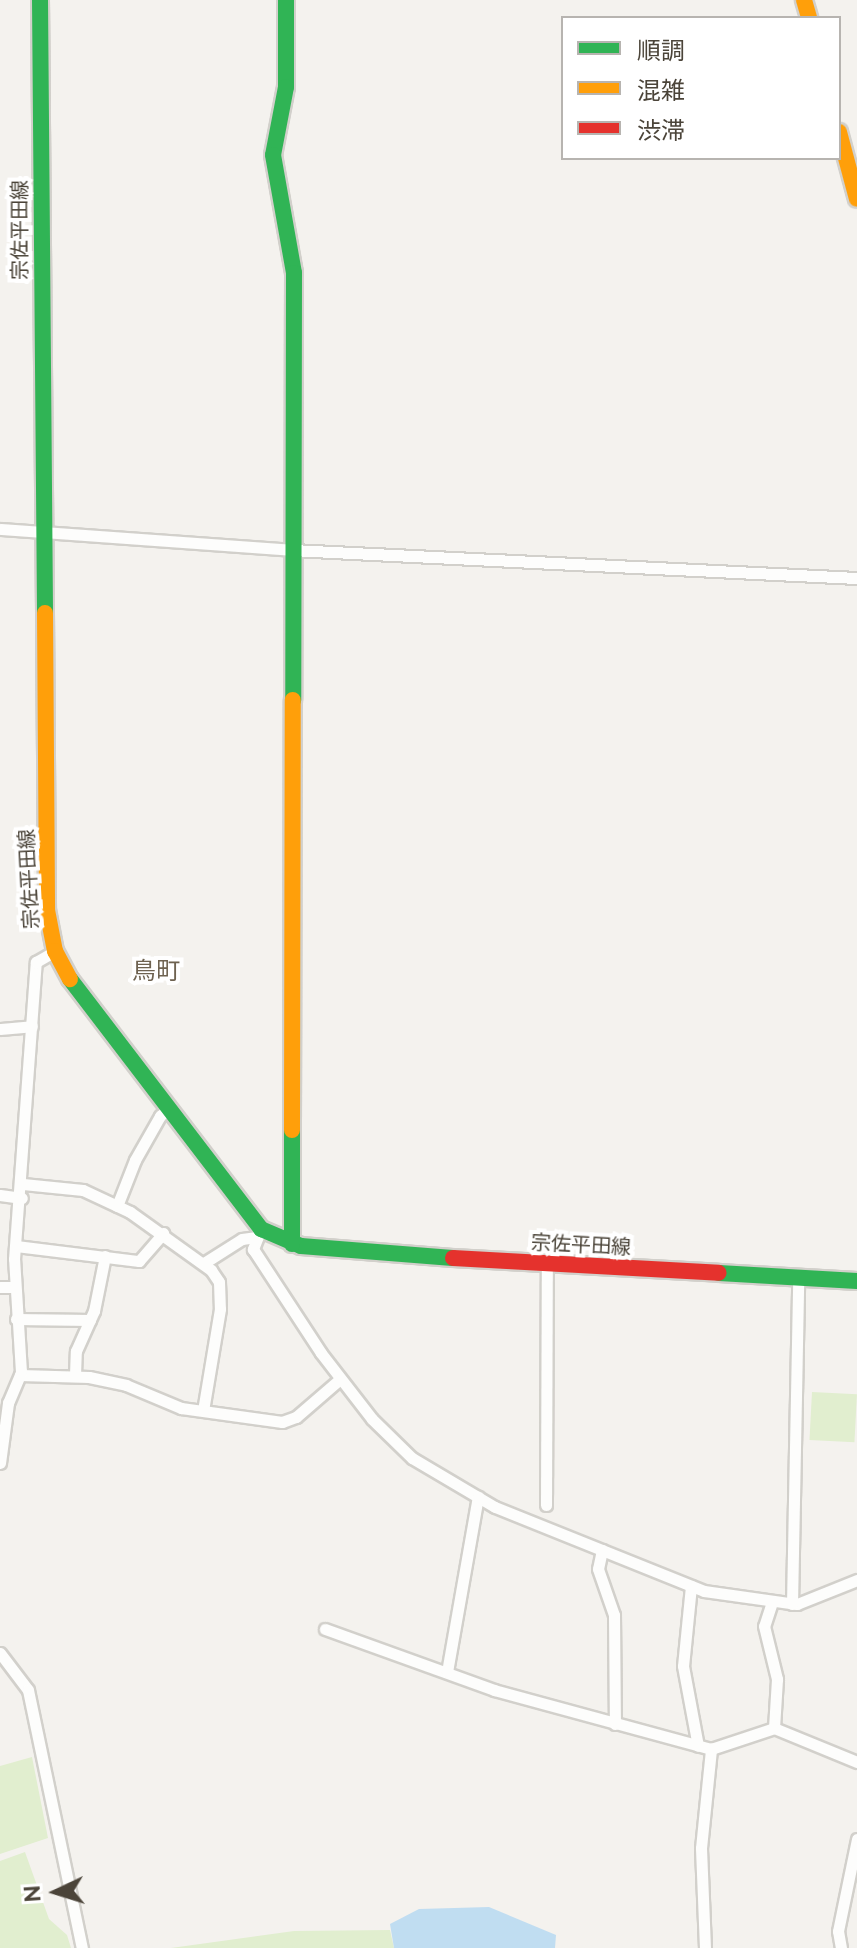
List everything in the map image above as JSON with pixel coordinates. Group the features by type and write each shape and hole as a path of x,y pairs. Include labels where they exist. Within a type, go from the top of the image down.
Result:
{"main road":[{"name":"宗佐平田線","path":"40,0 41,531 47,910 55,951 73,985 169,1108 259,1233 292,1244 857,1281"},
{"path":"286,0 286,87 273,155 294,273 292,1244"},
{"path":"841,139 857,199"}],"street":[{"path":"0,529 292,550 857,578"},
{"path":"0,1463 4,1404 20,1375 14,1287 36,962 55,951"},
{"path":"0,1029 32,1026"},
{"path":"117,1206 135,1160 160,1116 169,1108"},
{"path":"23,1184 83,1190 163,1233 204,1263 219,1282 220,1309 203,1411"},
{"path":"0,1195 22,1198"},
{"path":"16,1246 139,1261 163,1233"},
{"path":"204,1263 242,1239 259,1233"},
{"path":"259,1233 253,1249 340,1379 412,1458 478,1497 691,1586 792,1604 817,1600 857,1580"},
{"path":"75,1375 76,1351 90,1320 105,1256"},
{"path":"546,1505 547,1263"},
{"path":"792,1604 798,1278"},
{"path":"0,1287 14,1287"},
{"path":"16,1319 90,1320"},
{"path":"20,1375 75,1375 126,1385 181,1408 282,1422 296,1417 340,1379"},
{"path":"447,1672 478,1497"},
{"path":"602,1550 598,1569 614,1615 615,1724"},
{"path":"691,1586 683,1666 698,1746"},
{"path":"772,1602 764,1626 777,1679 774,1728"},
{"path":"325,1629 447,1672 698,1746 711,1749 774,1728 857,1762"},
{"path":"0,1653 28,1690 82,1948"},
{"path":"705,1948 701,1848 711,1749"},
{"path":"841,1948 838,1931 857,1839"}],"green space":[{"path":"812,1392 857,1394 854,1442 809,1440"},
{"path":"32,1757 48,1838 0,1854 0,1766"},
{"path":"25,1852 49,1919 67,1935 71,1948 0,1948 0,1861"},
{"path":"390,1930 394,1948 171,1948 294,1931"}],"water":[{"path":"489,1907 556,1935 555,1948 394,1948 390,1924 419,1909"}],"traffic: fast":[{"path":"40,0 45,613"},
{"path":"286,0 286,87 273,155 294,273 293,700"},
{"path":"70,979 261,1229 301,1246 453,1258"},
{"path":"292,1130 292,1244"},
{"path":"719,1273 857,1281"}],"traffic: slow":[{"path":"804,0 808,16"},
{"path":"841,139 857,199"},
{"path":"45,613 47,910 55,951 70,979"},
{"path":"292,1130 293,700"}],"traffic: jam":[{"path":"453,1258 719,1273"}],"district":[{"name":"鳥町","path":"156,971"}]}
